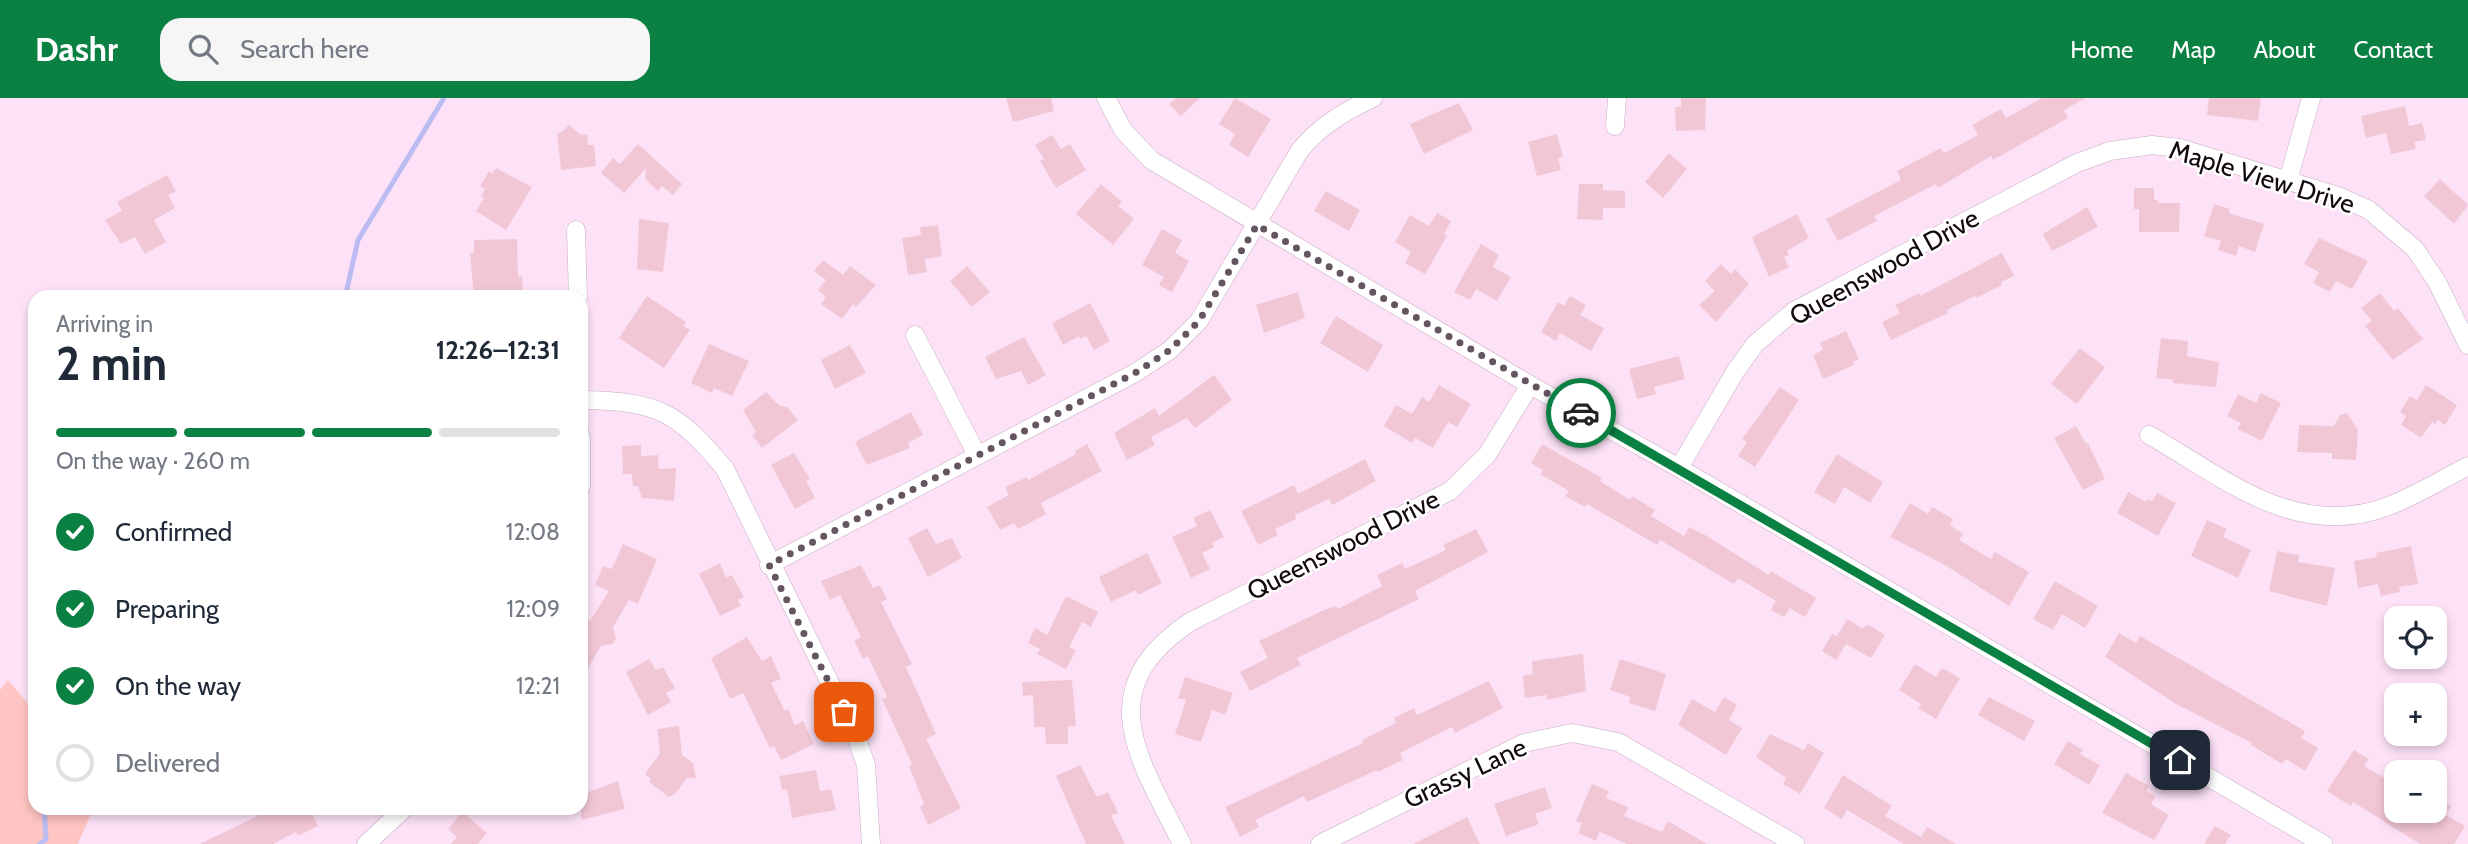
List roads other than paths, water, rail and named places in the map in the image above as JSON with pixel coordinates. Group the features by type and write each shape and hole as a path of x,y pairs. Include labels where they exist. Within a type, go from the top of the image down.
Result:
{"street":[{"path":"1106,98 1123,130 1151,160 1257,225 2323,844"},
{"path":"769,565 1135,373 1170,350 1199,321 1300,150 1317,130 1343,112 1373,98"},
{"path":"1615,125 1617,98"},
{"path":"2288,181 2311,98"},
{"name":"Maple View Drive","path":"2110,150 2152,145 2180,148 2338,196 2370,211 2415,249 2437,282 2468,345"},
{"name":"Queenswood Drive","path":"1679,468 1741,362 1755,344 1794,311 2077,163 2110,150"},
{"path":"576,230 578,290"},
{"path":"915,335 977,455"},
{"name":"Queenswood Drive","path":"1182,844 1135,748 1130,715 1137,683 1152,653 1176,630 1436,501 1457,486 1487,455 1530,385"},
{"path":"588,400 619,400 666,414 693,432 725,469 769,565 856,736 866,765 871,844"},
{"path":"2149,435 2279,509 2312,517 2337,518 2386,507 2468,466"},
{"name":"Grassy Lane","path":"1320,844 1524,743 1572,733 1618,742 1795,844"},
{"path":"366,844 397,815"}],"waterway":[{"path":"347,290 358,240 444,98"},
{"path":"40,844 46,839 44,815"}]}
